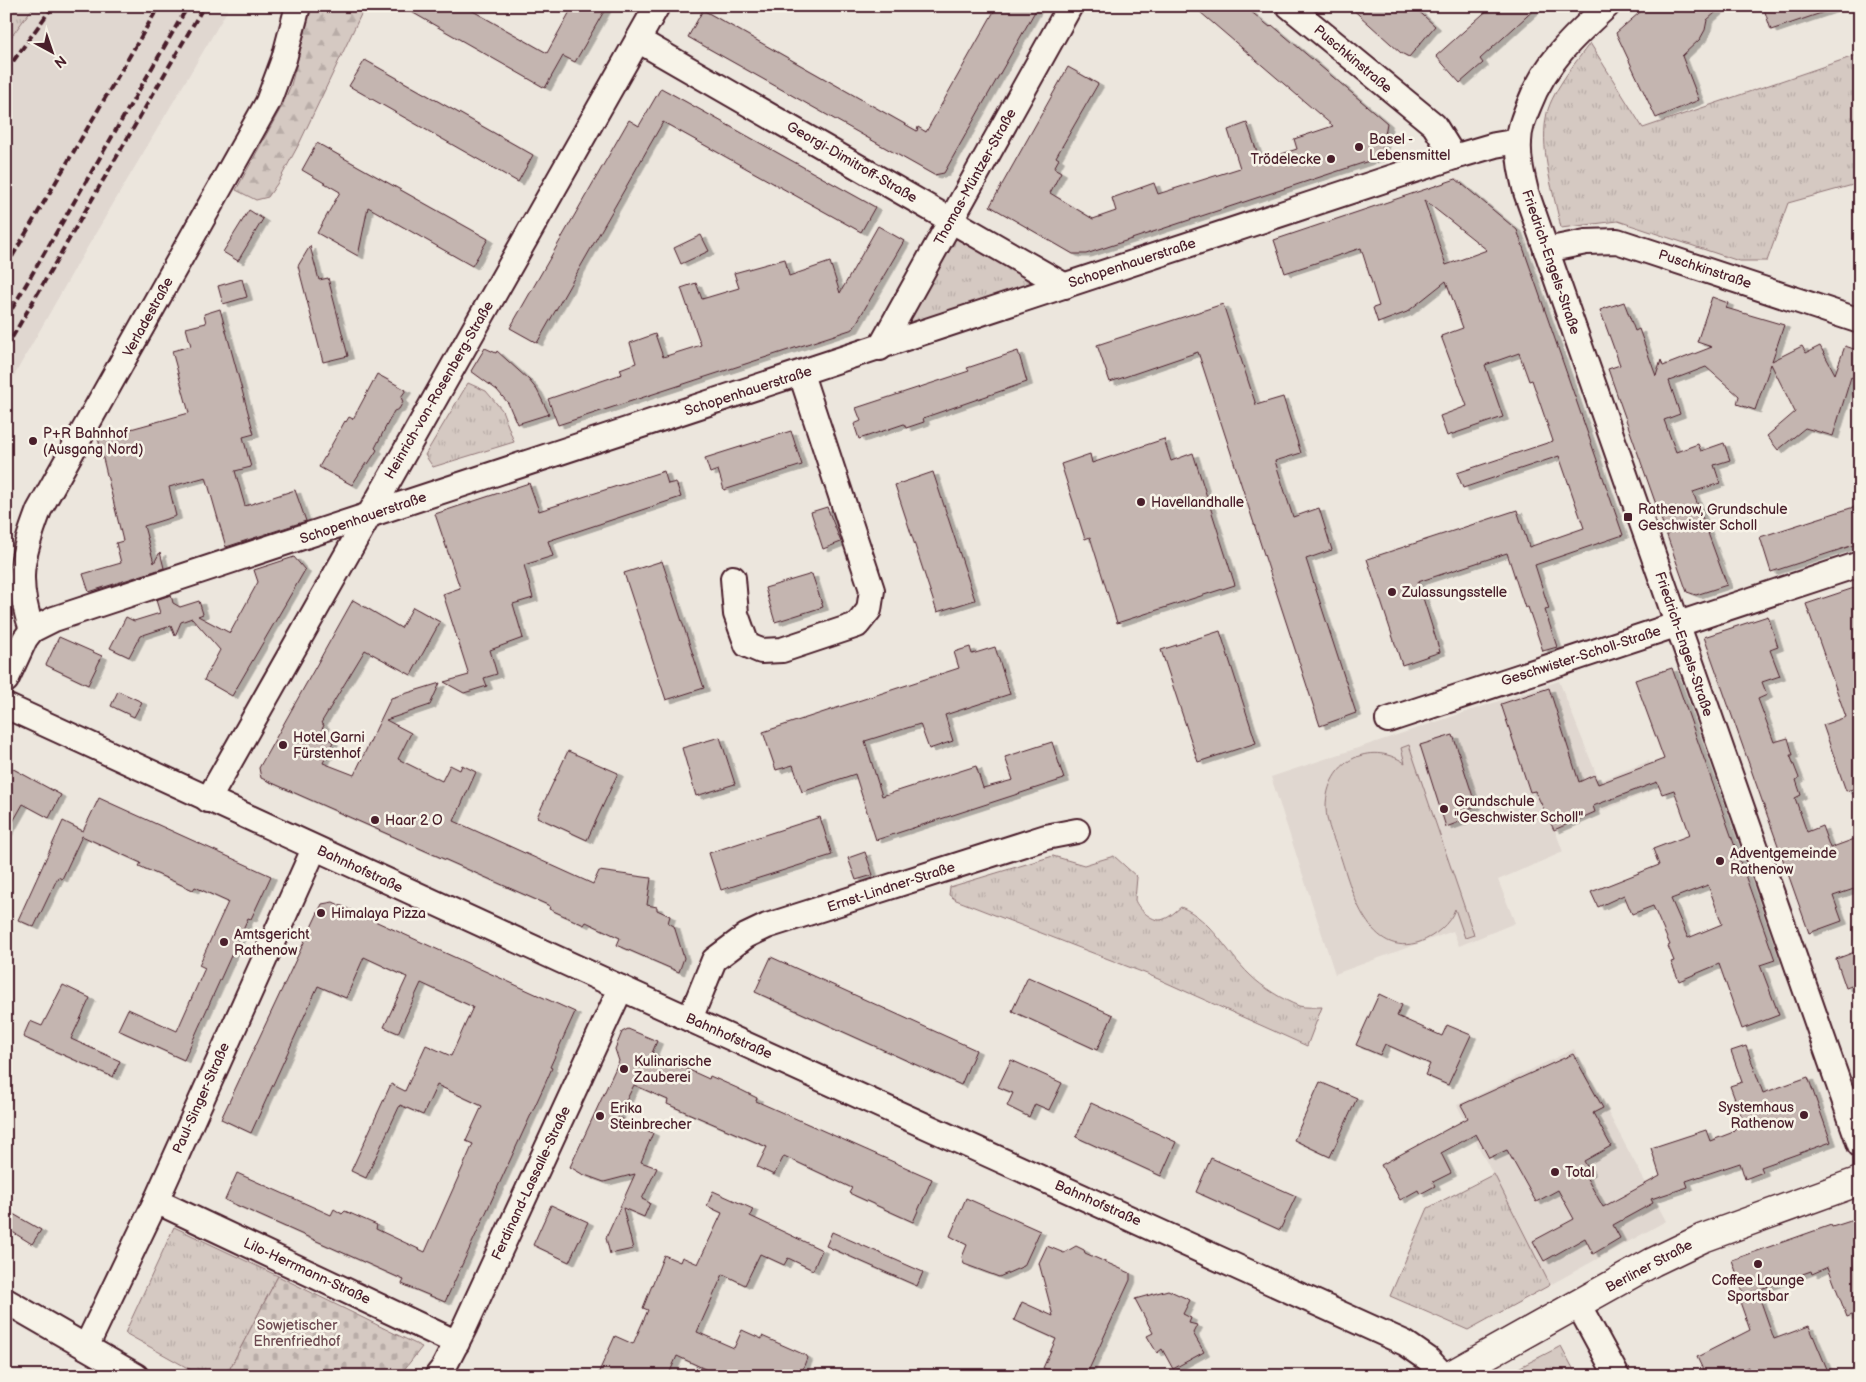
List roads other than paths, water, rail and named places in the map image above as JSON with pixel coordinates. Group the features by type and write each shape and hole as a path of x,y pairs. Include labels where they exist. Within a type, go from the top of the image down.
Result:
{"main road":[{"name":"Berliner Straße","path":"1448,1376 1703,1238 1860,1181"}],"street":[{"name":"Verladestraße","path":"32,630 20,584 26,545 39,510 268,102 284,59 298,6"},
{"name":"Heinrich-von-Rosenberg-Straße","path":"208,800 366,517 657,6"},
{"name":"Thomas-Müntzer-Straße","path":"880,348 1070,6"},
{"name":"Puschkinstraße","path":"1289,6 1434,125 1454,157"},
{"name":"Friedrich-Engels-Straße","path":"1607,6 1570,40 1547,68 1538,83 1522,123 1519,141 1520,167 1526,192 1546,250 1860,1145"},
{"name":"Georgi-Dimitroff-Straße","path":"638,40 1065,286"},
{"name":"Schopenhauerstraße","path":"32,630 54,619 802,374 1454,157 1495,145 1519,141"},
{"name":"Puschkinstraße","path":"1546,250 1586,242 1617,241 1860,321"},
{"path":"733,578 736,614 747,645 761,651 782,650 858,624 869,610 872,590 802,374"},
{"name":"Geschwister-Scholl-Straße","path":"1388,720 1860,564"},
{"path":"6,680 25,639 32,630"},
{"name":"Bahnhofstraße","path":"6,706 314,849 1405,1343 1428,1359 1444,1376"},
{"name":"Ernst-Lindner-Straße","path":"690,1019 714,960 746,936 767,926 1046,837 1076,831"},
{"name":"Paul-Singer-Straße","path":"86,1347 156,1201 314,849"},
{"name":"Ferdinand-Lassalle-Straße","path":"437,1376 457,1343 621,988"},
{"name":"Lilo-Herrmann-Straße","path":"156,1201 457,1343"},
{"path":"6,1301 136,1376"},
{"path":"1578,1304 1617,1376"}],"railway":[{"path":"6,71 53,6"},
{"path":"6,267 159,6"},
{"path":"6,319 188,6"},
{"path":"6,348 204,6"}],"place":[{"name":"Basel - Lebensmittel","path":"1359,147"},
{"name":"Trödelecke","path":"1331,159"},
{"name":"P+R Bahnhof (Ausgang Nord)","path":"33,441"},
{"name":"Havellandhalle","path":"1141,502"},
{"name":"Rathenow, Grundschule Geschwister Scholl","path":"1628,517"},
{"name":"Zulassungsstelle","path":"1392,592"},
{"name":"Hotel Garni Fürstenhof","path":"283,745"},
{"name":"Grundschule \"Geschwister Scholl\"","path":"1444,809"},
{"name":"Haar 2 O","path":"375,820"},
{"name":"Adventgemeinde Rathenow","path":"1720,861"},
{"name":"Himalaya Pizza","path":"321,913"},
{"name":"Amtsgericht Rathenow","path":"224,942"},
{"name":"Kulinarische Zauberei","path":"624,1069"},
{"name":"Systemhaus Rathenow","path":"1804,1115"},
{"name":"Erika Steinbrecher","path":"600,1116"},
{"name":"Total","path":"1555,1172"},
{"name":"Coffee Lounge Sportsbar","path":"1758,1264"}],"park label":[{"name":"Sowjetischer Ehrenfriedhof","path":"297,1334"}]}
